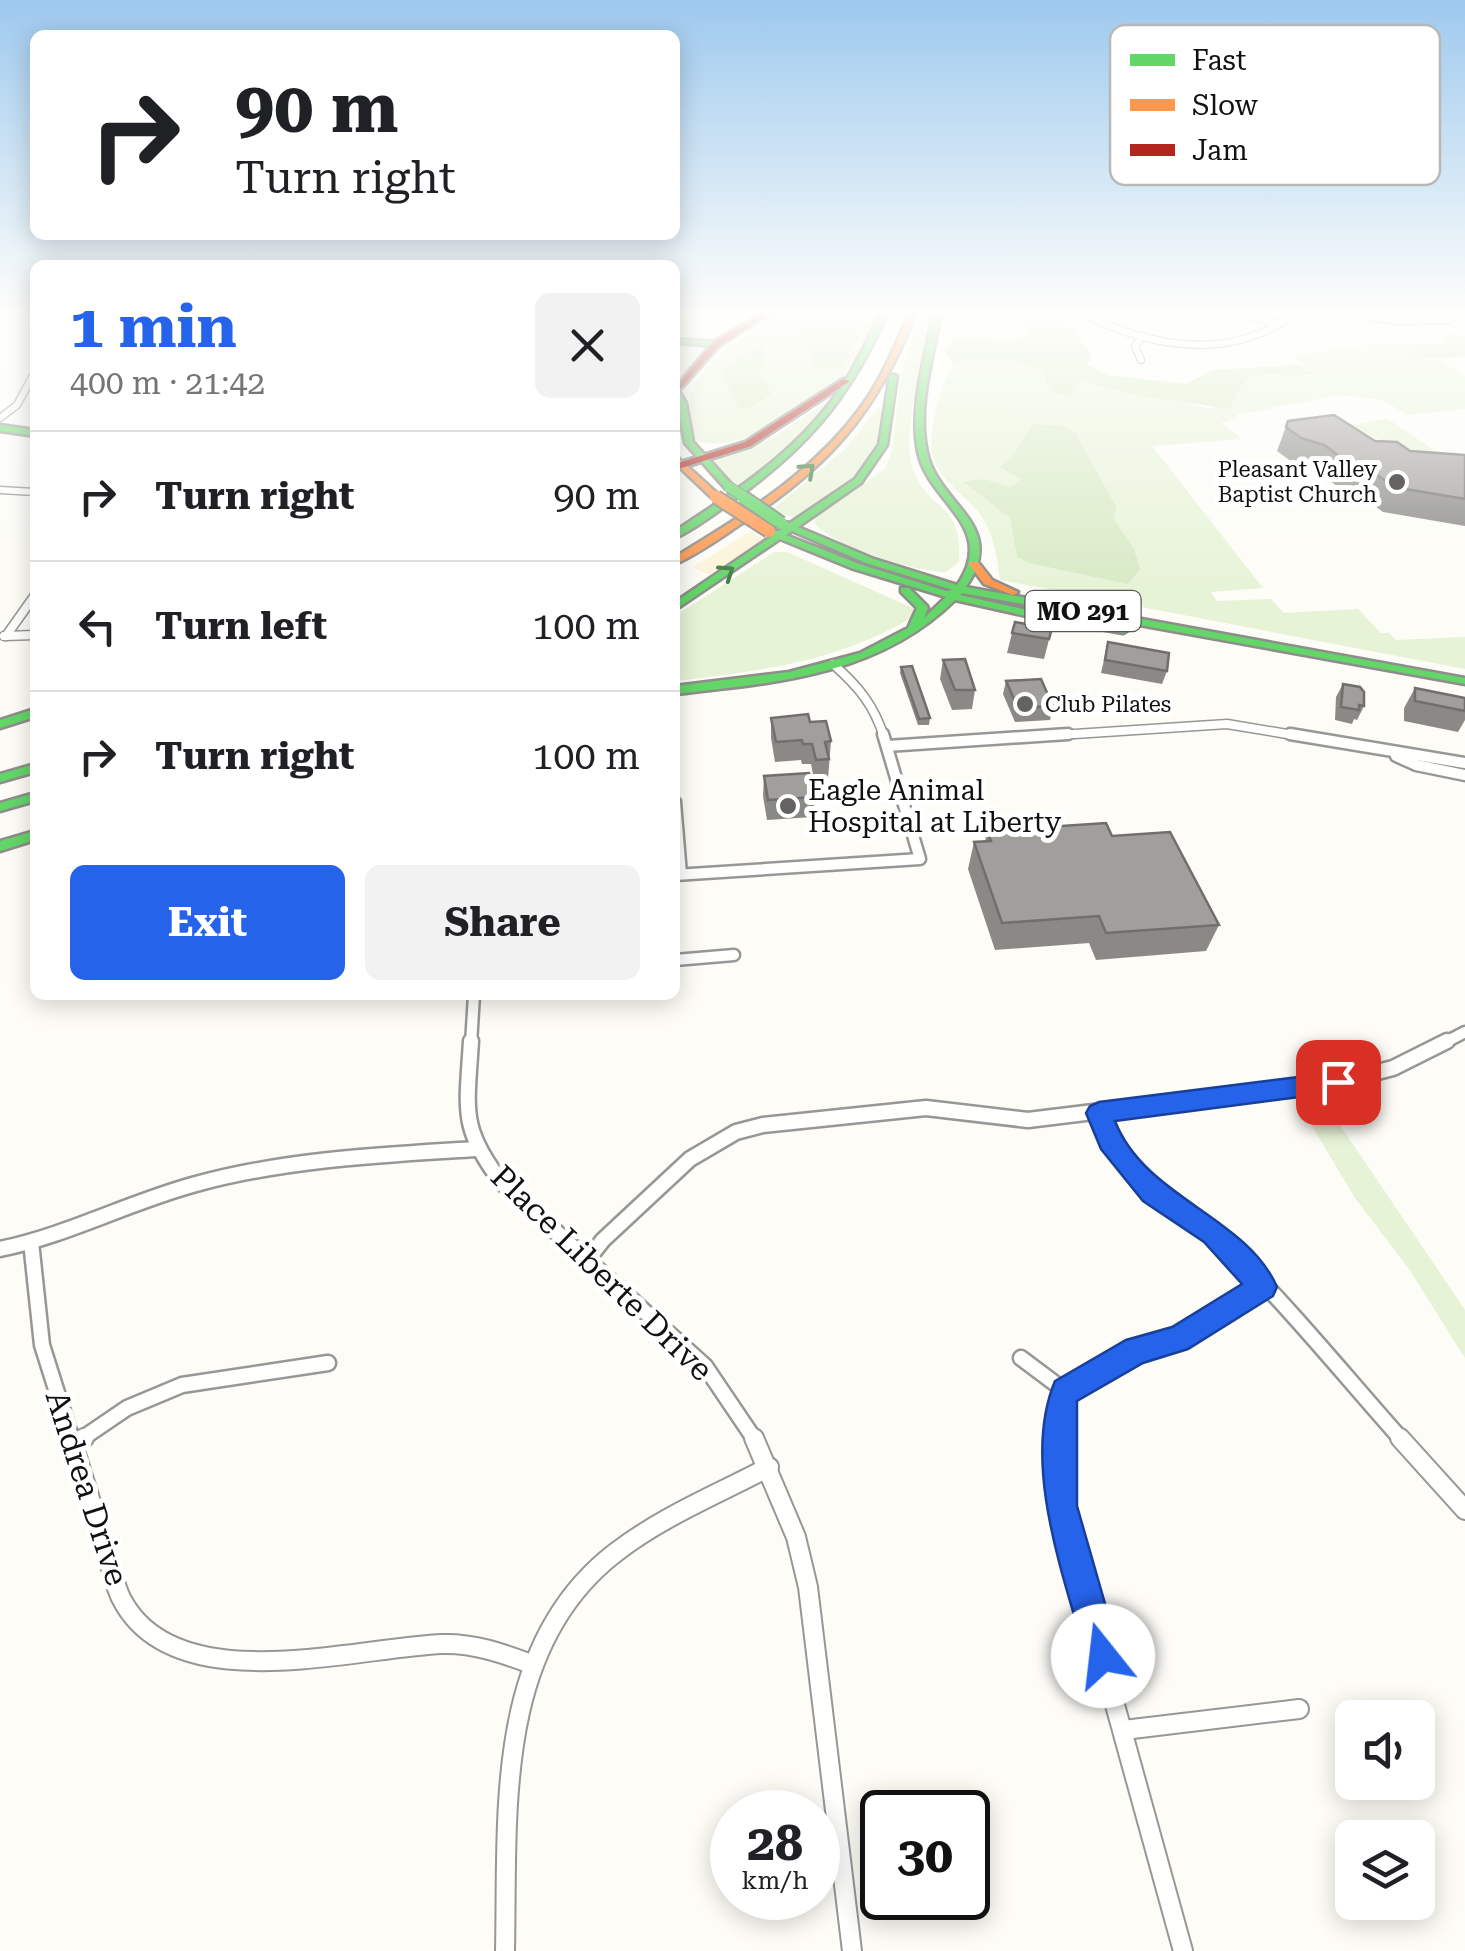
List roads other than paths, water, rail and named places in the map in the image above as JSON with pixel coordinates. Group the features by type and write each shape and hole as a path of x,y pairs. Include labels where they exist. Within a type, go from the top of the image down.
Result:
{"main road":[{"name":"MO 291","path":"682,405 696,452 722,492"},
{"path":"680,461 696,452 740,446 812,405"},
{"path":"680,532 750,488 820,428 836,405"},
{"path":"680,558 730,529 796,482 848,434 868,405"},
{"path":"680,603 780,529 858,482 876,464 885,438 889,405"},
{"path":"680,689 771,679 862,655 914,630 956,595 974,564 976,551 964,515 924,464 925,405"},
{"path":"0,428 30,432"},
{"name":"MO 291","path":"680,465 837,563 896,584 1114,629 1253,644"},
{"name":"MO 291","path":"780,529 956,595 1213,633 1253,644 1465,681"},
{"path":"974,564 994,586 1081,611"},
{"path":"896,584 912,594 922,608 914,630"},
{"path":"0,724 30,715"},
{"path":"0,778 30,769"},
{"path":"0,807 30,798"},
{"path":"0,846 30,837"}],"street":[{"path":"0,490 30,492"},
{"path":"3,636 30,601"},
{"path":"3,636 30,635"},
{"path":"680,875 920,858 869,699 833,664"},
{"path":"886,746 1228,724 1465,763"},
{"path":"1388,753 1416,765 1465,775"},
{"path":"680,960 734,955"},
{"name":"Place Liberte Drive","path":"474,1000 467,1086 476,1149 503,1184 704,1366 746,1422 796,1537 808,1587 852,1951"},
{"path":"588,1259 668,1177 712,1144 763,1125 926,1108 1028,1120 1338,1082 1393,1068 1465,1032"},
{"path":"1099,1113 1110,1142 1152,1193 1214,1233 1465,1510"},
{"path":"0,1249 31,1242 138,1202 247,1171 331,1158 476,1149"},
{"name":"Andrea Drive","path":"31,1242 42,1344 121,1598 136,1621 166,1646 205,1661 235,1663 446,1644 490,1650 532,1664"},
{"path":"1183,1951 1060,1506 1060,1408 1065,1391 1137,1350 1178,1340 1263,1287"},
{"path":"1020,1358 1065,1391"},
{"path":"73,1444 127,1408 182,1385 328,1363"},
{"path":"505,1951 513,1732 532,1664 563,1606 616,1552 768,1468"},
{"path":"1124,1730 1299,1710"}],"place":[{"name":"Pleasant Valley Baptist Church","path":"1397,482"},
{"name":"Club Pilates","path":"1025,704"},
{"name":"Eagle Animal Hospital at Liberty","path":"788,806"}]}
